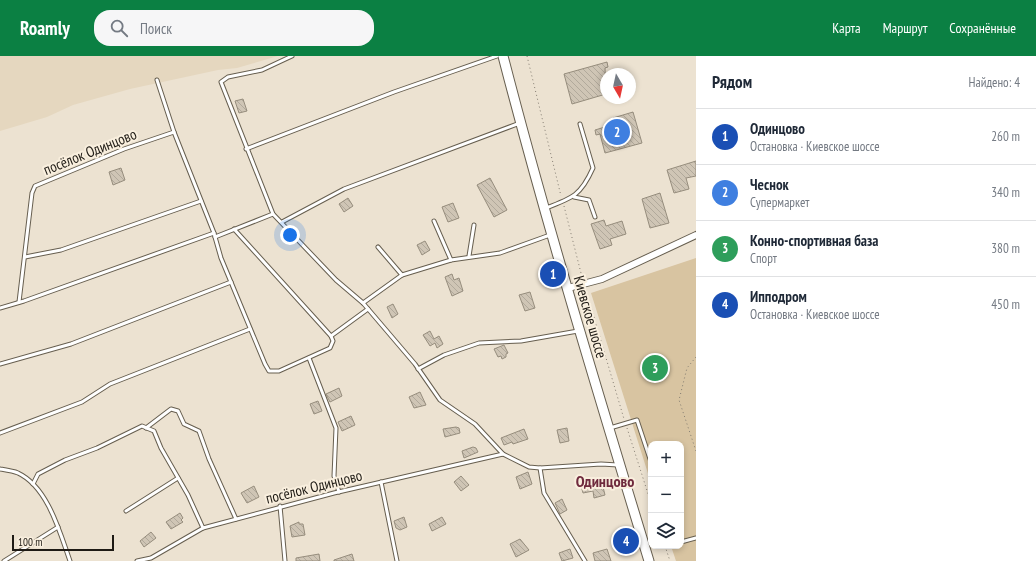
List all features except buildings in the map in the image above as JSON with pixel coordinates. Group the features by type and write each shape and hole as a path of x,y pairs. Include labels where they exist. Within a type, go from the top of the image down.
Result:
{"main road":[{"name":"Киевское шоссе","path":"504,56 544,209 608,429 649,561"}],"street":[{"path":"568,288 602,279 696,235"}],"lane":[{"path":"292,56 262,70 228,76 221,82 246,149 273,214 336,280 363,303 418,369 440,400 475,424 503,454 529,467 540,468 601,464 620,465"},
{"path":"246,149 394,92 497,56"},
{"path":"157,80 174,132 264,364 270,371 279,371 330,348 333,341 332,336 234,229"},
{"path":"282,222 344,189 521,123"},
{"path":"544,209 574,197 587,181 593,168 580,124"},
{"name":"посёлок Одинцово","path":"19,302 32,193 35,186 124,149 174,132"},
{"path":"574,197 589,200 595,217"},
{"path":"25,257 61,250 201,201"},
{"path":"215,237 273,214"},
{"path":"434,222 451,260"},
{"path":"469,256 474,225"},
{"path":"0,308 214,233"},
{"path":"363,303 402,275 451,260 469,256 500,253 552,234"},
{"path":"378,247 402,275"},
{"path":"0,364 71,344 231,282"},
{"path":"332,336 368,309"},
{"path":"0,433 82,402 110,384 250,329"},
{"path":"418,369 444,355 479,343 521,341 580,331"},
{"path":"309,358 336,428 334,476 339,492"},
{"path":"146,428 171,409 178,412 184,424 199,431 209,459 236,519"},
{"path":"608,429 637,420 648,453"},
{"path":"33,484 38,474 65,460 96,448 142,426 154,431 188,495 203,528"},
{"name":"посёлок Одинцово","path":"137,561 151,558 203,528 280,506 503,454"},
{"path":"540,468 544,493 585,561"},
{"path":"0,469 18,473 33,484 48,506 58,527 70,561"},
{"path":"126,510 178,478"},
{"path":"381,482 397,561"},
{"path":"280,506 285,561"},
{"path":"4,561 58,527"},
{"path":"684,541 696,538"}],"path":[{"path":"696,357 687,368 679,400 696,451"},
{"path":"666,549 670,561"}],"shaded area":[{"path":"0,56 278,56 237,68 218,70 130,89 73,105 47,117 0,131"},
{"path":"696,258 696,561 676,561 672,549 684,549 684,441 648,441 648,474 591,293"}],"place":[{"name":"Чеснок","path":"617,132"},
{"name":"Одинцово","path":"553,274"},
{"name":"Конно-спортивная база","path":"655,368"},
{"name":"Ипподром","path":"626,541"}],"district":[{"name":"Одинцово","path":"605,481"}]}
